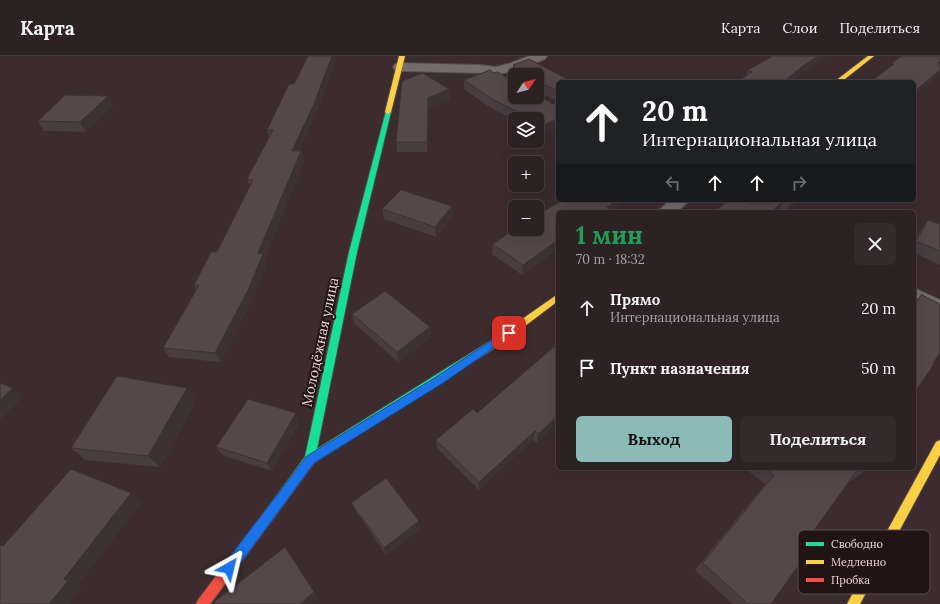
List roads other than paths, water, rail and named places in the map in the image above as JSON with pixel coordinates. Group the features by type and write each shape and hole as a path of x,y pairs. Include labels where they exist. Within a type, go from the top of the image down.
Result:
{"street":[{"path":"401,62 480,69 501,75 516,66 540,56"},
{"path":"840,80 871,56"},
{"name":"Молодёжная улица","path":"202,604 310,459 353,252 401,62"},
{"path":"668,210 678,202"},
{"path":"916,297 940,310"},
{"path":"310,459 439,380 532,317 556,299"},
{"path":"893,530 940,445"},
{"path":"853,604 858,594"}]}
